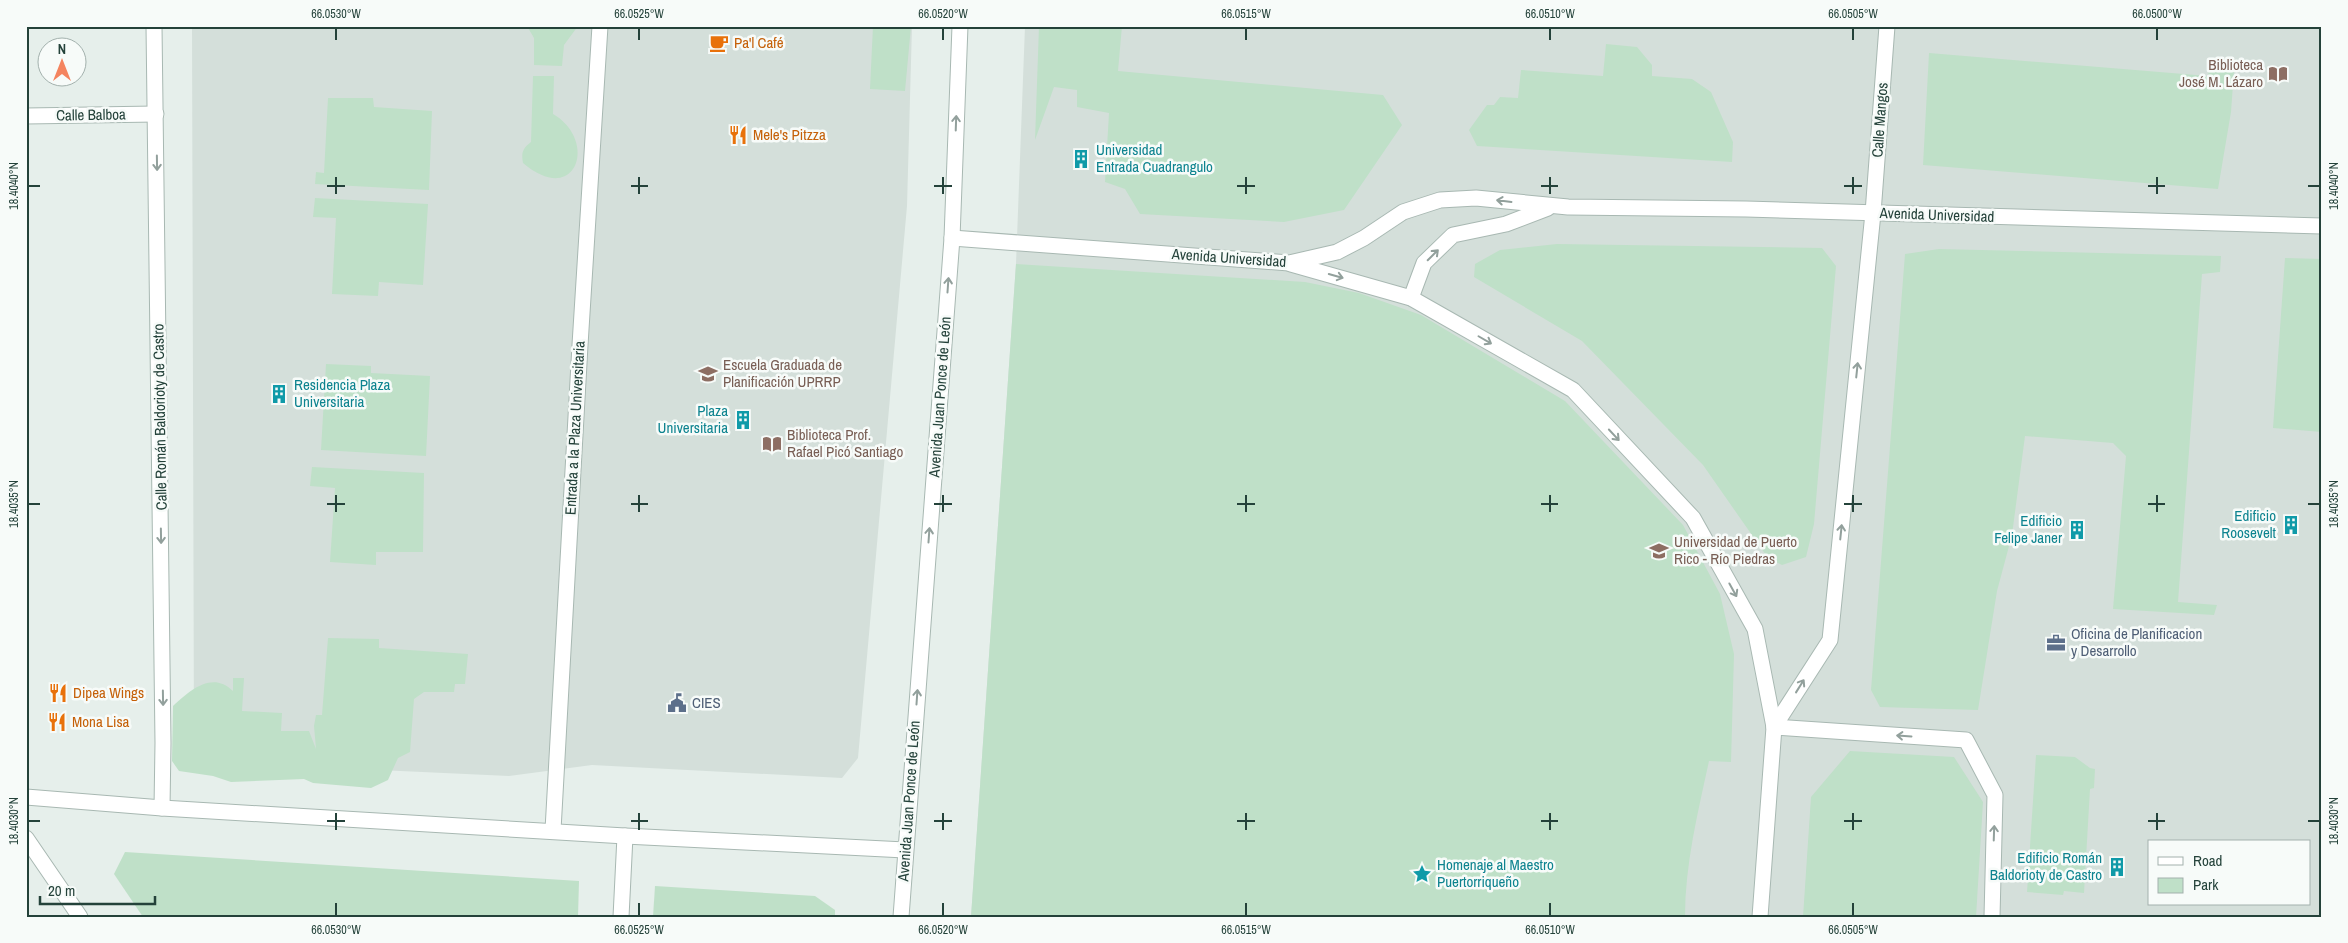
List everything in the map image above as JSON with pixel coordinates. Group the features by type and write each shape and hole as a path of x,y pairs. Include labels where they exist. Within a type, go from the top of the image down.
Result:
{"street":[{"name":"Calle Román Baldorioty de Castro","path":"154,26 163,723 162,808"},
{"name":"Entrada a la Plaza Universitaria","path":"553,830 600,26"},
{"name":"Avenida Juan Ponce de León","path":"900,917 952,238 960,26"},
{"name":"Calle Mangos","path":"1774,727 1830,640 1873,213 1887,26"},
{"name":"Calle Balboa","path":"26,116 156,114"},
{"name":"Avenida Universidad","path":"952,238 1289,263 1337,252 1364,238 1403,212 1440,200 1476,198 1552,207 1873,213 2322,226"},
{"name":"Avenida Universidad","path":"1411,298 1424,263 1453,235 1506,224 1552,207"},
{"path":"1289,263 1411,298 1573,390 1693,518 1755,629 1774,727 1760,917"},
{"path":"1774,727 1966,740 1995,795 1992,917"},
{"path":"26,797 162,808 553,830 625,836 905,850"},
{"path":"621,917 625,836"},
{"path":"26,838 80,917"}],"shaded area":[{"path":"192,26 912,26 907,206 858,758 842,778 592,765 509,776 203,762 194,753"},
{"name":"Universidad de Puerto Rico - Río Piedras","path":"1025,26 2322,26 2322,917 971,917 1016,264"}],"green space":[{"path":"527,26 578,26 564,45 562,66 534,65 534,38"},
{"path":"873,26 911,26 905,91 870,89"},
{"path":"1039,26 1122,26 1118,71 1383,95 1402,125 1344,210 1284,222 1140,214 1125,189 1105,182 1109,113 1077,107 1077,90 1054,87 1035,140"},
{"path":"1606,44 1637,47 1652,65 1652,76 1692,79 1711,92 1733,142 1732,162 1477,146 1469,130 1487,105 1494,105 1500,97 1518,98 1521,70 1603,76"},
{"path":"1929,53 2208,76 2209,69 2234,71 2231,112 2218,189 1923,165"},
{"path":"533,76 554,76 553,114 567,126 575,139 578,153 575,166 568,174 557,178 541,175 523,163 523,151 531,142"},
{"path":"328,98 373,98 374,107 432,111 429,190 315,184 316,172 324,173"},
{"path":"315,198 428,204 423,285 379,282 378,296 332,294 336,218 313,217"},
{"path":"1557,244 1822,248 1836,266 1814,524 1806,557 1782,565 1768,558 1703,465 1582,341 1474,277 1475,264 1500,250"},
{"path":"1939,249 2221,256 2220,272 2202,274 2178,602 2217,605 2214,615 2113,609 2126,456 2113,443 2025,436 2012,535 1997,591 1978,710 1880,707 1871,690 1905,254"},
{"path":"2285,258 2322,259 2322,432 2273,428"},
{"path":"1016,264 1305,282 1359,293 1421,315 1565,401 1683,525 1720,594 1734,654 1731,762 1709,761 1687,877 1685,917 971,917"},
{"path":"326,364 371,366 371,373 430,376 426,456 321,450"},
{"path":"312,467 424,473 423,552 376,552 376,565 330,562 335,488 310,486"},
{"path":"328,638 379,639 379,648 468,654 465,684 455,684 454,692 424,692 414,699 410,752 398,758 388,780 371,788 313,783 304,779 231,782 213,776 179,771 172,761 173,706 193,689 209,683 217,682 233,691 233,678 244,678 242,711 282,713 281,731 309,731 316,749 314,726 316,715 322,715"},
{"path":"1850,751 1954,757 1983,802 1976,917 1803,917 1811,797"},
{"path":"2036,755 2075,757 2090,768 2095,769 2094,788 2090,789 2084,893 2064,891 2063,895 2027,892"},
{"path":"125,852 579,881 578,917 143,917 114,874"},
{"path":"655,886 815,896 835,910 835,917 653,917"}],"place":[{"name":"Pa'l Café","path":"719,43"},
{"name":"Biblioteca José M. Lázaro","path":"2278,74"},
{"name":"Mele's Pitzza","path":"738,135"},
{"name":"Universidad Entrada Cuadrangulo","path":"1081,159"},
{"name":"Escuela Graduada de Planificación UPRRP","path":"708,374"},
{"name":"Residencia Plaza Universitaria","path":"279,394"},
{"name":"Plaza Universitaria","path":"743,420"},
{"name":"Biblioteca Prof. Rafael Picó Santiago","path":"772,444"},
{"name":"Edificio Roosevelt","path":"2291,525"},
{"name":"Edificio Felipe Janer","path":"2077,530"},
{"name":"Universidad de Puerto Rico - Río Piedras","path":"1659,551"},
{"name":"Oficina de Planificacion y Desarrollo","path":"2056,643"},
{"name":"Dipea Wings","path":"58,693"},
{"name":"CIES","path":"677,703"},
{"name":"Mona Lisa","path":"57,722"},
{"name":"Edificio Román Baldorioty de Castro","path":"2117,867"},
{"name":"Homenaje al Maestro Puertorriqueño","path":"1422,874"}]}
